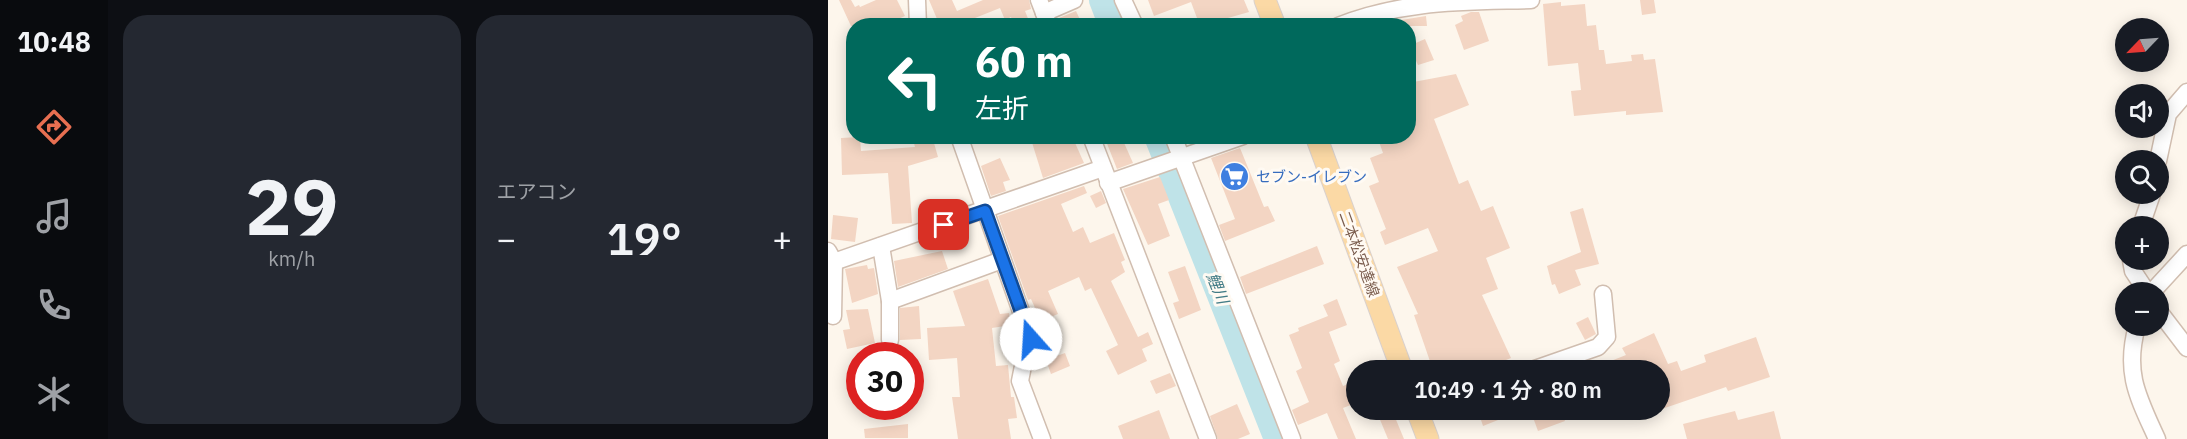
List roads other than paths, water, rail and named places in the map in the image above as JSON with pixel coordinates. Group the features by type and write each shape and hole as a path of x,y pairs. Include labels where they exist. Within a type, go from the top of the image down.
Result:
{"main road":[{"path":"1265,0 1272,18"},
{"name":"二本松安達線","path":"1319,144 1398,360"},
{"path":"1425,420 1428,439"}],"street":[{"path":"917,0 918,18"},
{"path":"1044,13 1074,0"},
{"path":"1123,0 1131,18"},
{"path":"1360,18 1388,8 1422,3 1531,0"},
{"path":"2160,150 2168,114 2187,92"},
{"path":"961,144 1036,354 1023,366 1020,381 1042,439"},
{"path":"1094,144 1208,439"},
{"path":"1175,144 1292,439"},
{"path":"833,316 830,259 881,246 985,211 1106,176 1157,166 1220,144"},
{"path":"881,246 890,301 890,340"},
{"path":"2153,282 2187,254"},
{"path":"890,301 1002,260"},
{"path":"1561,360 1598,347 1604,342 1607,337 1603,294"},
{"path":"2169,324 2187,348"},
{"path":"2134,336 2130,351 2135,394 2157,439"}],"waterway":[{"name":"鯉川","path":"1103,0 1110,18"},
{"name":"鯉川","path":"1161,144 1278,439"}],"place":[{"name":"セブン-イレブン","path":"1235,177"}]}
